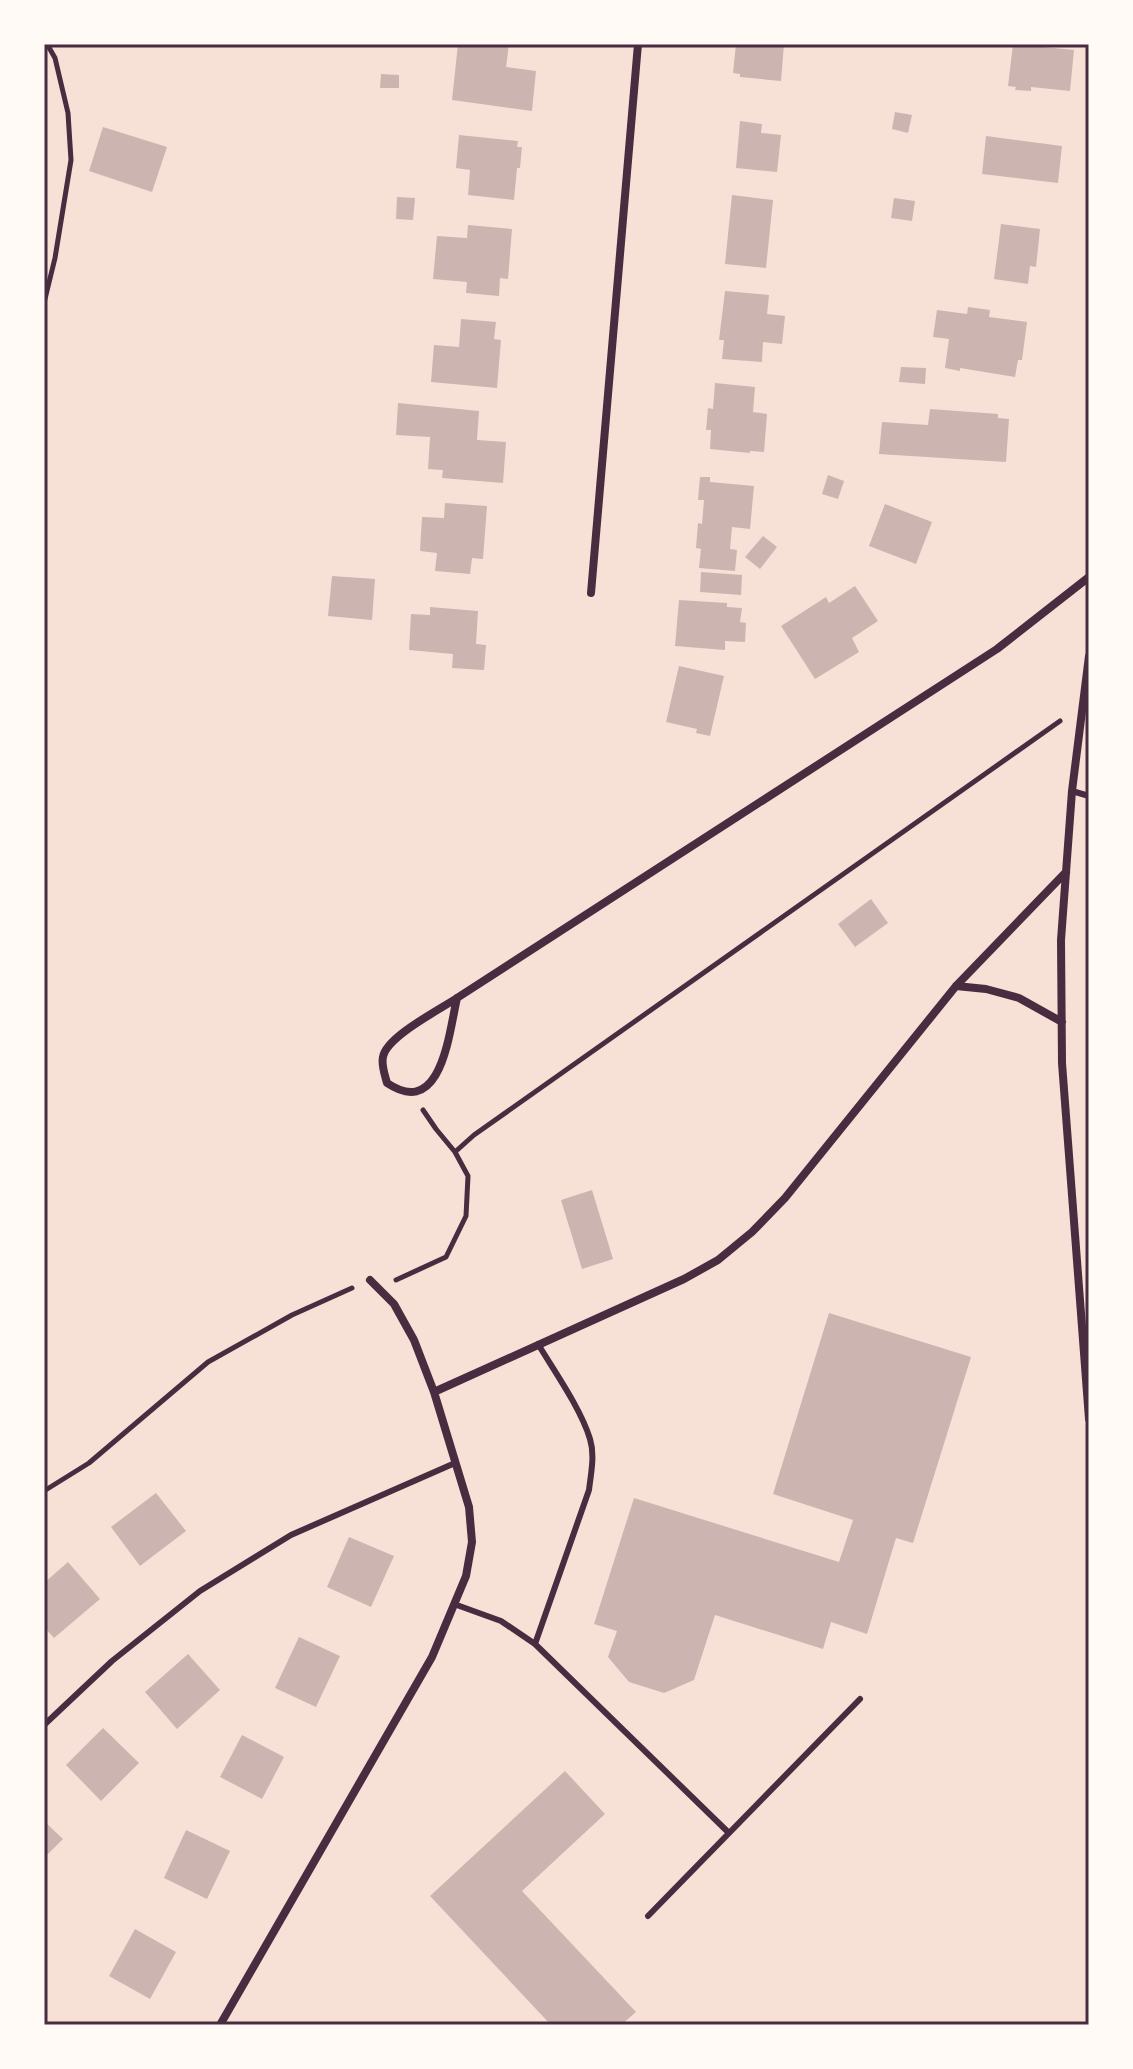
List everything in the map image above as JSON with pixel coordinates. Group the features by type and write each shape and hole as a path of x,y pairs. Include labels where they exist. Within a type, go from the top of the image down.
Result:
{"street":[{"path":"591,593 638,44"},
{"path":"457,998 438,1075 426,1087 411,1092 398,1090 387,1083 382,1059 387,1046 398,1037 457,998 997,649 1089,577"},
{"path":"1089,656 1072,791 1061,940 1062,1063 1089,1419"},
{"path":"434,1392 684,1279 718,1260 752,1232 785,1198 956,986 1066,872"},
{"path":"956,986 986,989 1019,998 1062,1022"},
{"path":"220,2025 432,1657 466,1576 472,1542 469,1507 434,1392 414,1340 394,1304 370,1280"}],"lane":[{"path":"1072,791 1089,796"},
{"path":"535,1644 589,1490 593,1463 591,1440 579,1414 538,1344"},
{"path":"44,1725 112,1661 200,1591 291,1535 455,1463"},
{"path":"454,1604 501,1621 535,1644 729,1833"},
{"path":"648,1916 860,1699"}],"path":[{"path":"44,303 55,258 71,160 68,113 55,58 47,44"},
{"path":"455,1152 474,1135 1082,705"},
{"path":"44,1491 89,1463 208,1362 292,1315 370,1280 397,1280 446,1257 466,1216 468,1176 455,1152 436,1129"}],"building":[{"path":"458,44 509,44 506,67 536,71 532,111 452,100"},
{"path":"736,44 784,44 781,81 740,77 740,74 733,73"},
{"path":"1013,44 1074,50 1070,91 1031,87 1031,91 1015,90 1016,87 1008,86"},
{"path":"381,74 399,75 399,88 380,88"},
{"path":"895,112 912,115 908,133 892,129"},
{"path":"740,121 762,124 761,133 781,135 777,172 736,168"},
{"path":"103,127 167,147 152,192 89,171"},
{"path":"459,135 518,141 517,147 522,147 514,200 468,195 470,170 456,168"},
{"path":"986,136 1062,146 1058,183 982,174"},
{"path":"732,195 773,200 766,268 725,264"},
{"path":"397,197 415,198 413,220 396,219"},
{"path":"894,198 915,201 912,221 891,218"},
{"path":"1001,224 1040,229 1036,267 1030,266 1028,284 994,279"},
{"path":"468,225 512,229 508,279 500,278 499,296 466,293 467,282 433,279 437,236 467,238"},
{"path":"725,291 769,295 767,314 785,316 782,344 763,342 762,362 722,359 724,340 719,340"},
{"path":"968,307 990,310 989,317 1027,322 1022,360 1018,360 1015,377 945,368 949,339 933,337 937,310 967,314"},
{"path":"461,319 496,322 494,339 501,340 497,388 431,382 434,345 459,347"},
{"path":"901,367 926,368 925,384 899,382"},
{"path":"715,383 755,387 753,412 767,414 764,452 710,449 711,430 706,430 708,408 713,409"},
{"path":"398,403 479,411 477,440 506,442 503,483 442,478 443,470 428,469 430,437 396,435"},
{"path":"930,409 998,414 998,418 1009,419 1006,462 879,454 882,422 928,425"},
{"path":"828,475 844,481 838,499 822,494"},
{"path":"700,477 710,477 710,482 754,486 750,529 732,527 730,549 737,550 735,571 699,568 701,549 696,548 704,500 698,500"},
{"path":"445,503 487,506 483,559 472,558 470,574 435,571 437,553 420,551 422,517 444,518"},
{"path":"885,504 932,522 916,564 869,546"},
{"path":"763,536 777,547 760,569 745,557"},
{"path":"701,572 742,575 741,595 700,592"},
{"path":"332,576 375,579 372,620 328,616"},
{"path":"855,586 878,621 852,638 859,652 815,679 781,626 826,597 829,603"},
{"path":"679,600 727,603 727,607 742,608 740,622 746,623 745,642 725,641 725,650 675,646"},
{"path":"430,607 478,611 476,644 486,645 484,670 452,668 453,654 409,650 411,614 430,615"},
{"path":"679,666 724,676 710,736 696,733 697,729 666,722"},
{"path":"871,899 888,923 855,947 838,924"},
{"path":"592,1190 613,1259 582,1269 561,1200"},
{"path":"829,1313 971,1357 913,1543 896,1538 867,1634 831,1622 823,1649 715,1615 694,1680 664,1693 629,1682 608,1657 617,1631 594,1624 634,1498 839,1562 853,1520 773,1494"},
{"path":"156,1493 186,1531 140,1566 111,1527"},
{"path":"349,1537 394,1556 371,1607 327,1587"},
{"path":"68,1562 100,1599 54,1638 44,1627 44,1583"},
{"path":"299,1637 340,1656 316,1707 275,1688"},
{"path":"188,1654 220,1690 177,1729 145,1692"},
{"path":"103,1728 139,1763 101,1801 66,1765"},
{"path":"242,1735 284,1757 262,1799 220,1777"},
{"path":"565,1771 605,1814 522,1891 636,2012 621,2025 551,2025 430,1896"},
{"path":"44,1821 63,1839 44,1858"},
{"path":"186,1830 230,1851 207,1899 164,1878"},
{"path":"135,1929 176,1952 150,1999 109,1976"}]}
